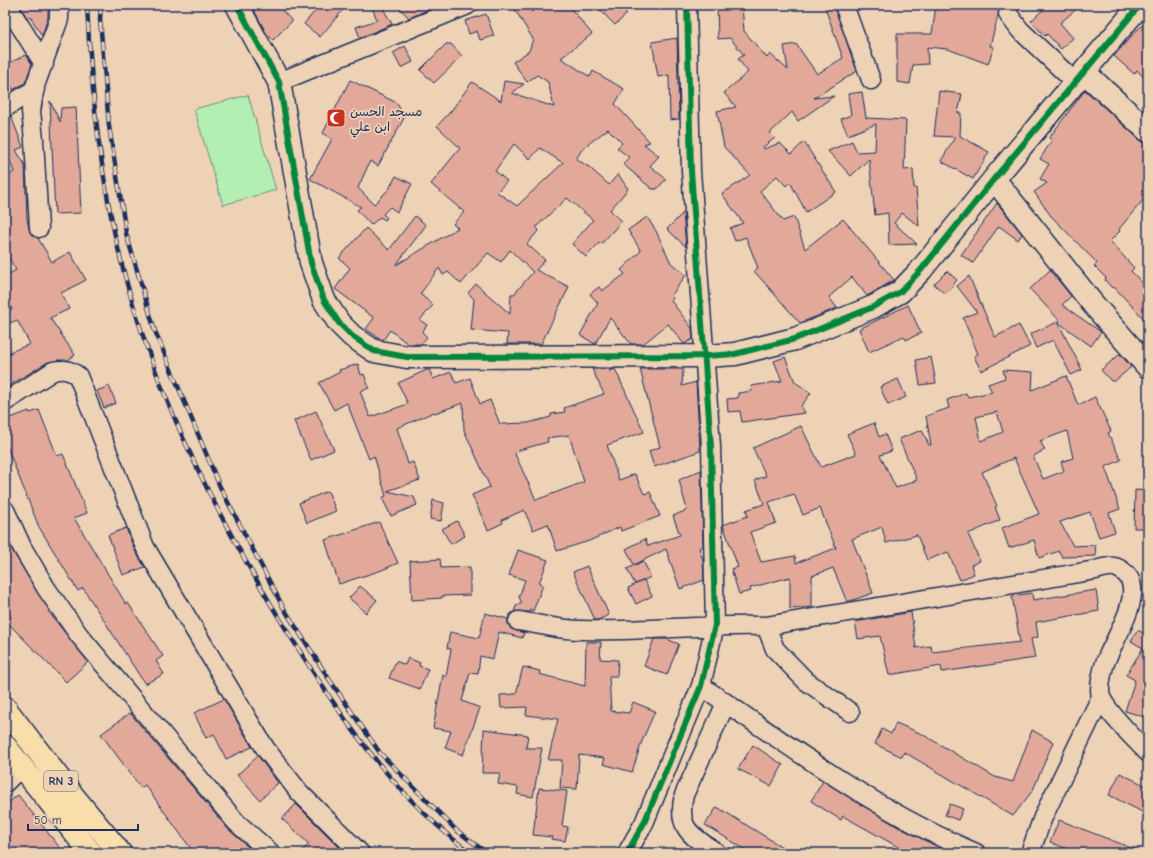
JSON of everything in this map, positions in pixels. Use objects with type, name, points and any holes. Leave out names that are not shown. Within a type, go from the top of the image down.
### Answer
[{"type":"highway","name":"RN 3","points":[[5,708],[64,785],[120,853]]},
{"type":"highway","name":"RN 3","points":[[5,746],[91,853]]},
{"type":"street","points":[[7,5],[44,64]]},
{"type":"street","points":[[39,228],[34,140],[30,111],[35,89],[59,19],[58,5]]},
{"type":"street","points":[[237,5],[279,82],[311,263],[324,300],[339,323],[352,336],[374,352],[407,357],[706,356],[736,354],[795,339],[873,307],[900,292],[921,270],[994,179],[1140,5]]},
{"type":"street","points":[[279,82],[468,5]]},
{"type":"street","points":[[627,853],[644,823],[701,686],[715,625],[711,446],[706,356],[691,171],[687,5]]},
{"type":"street","points":[[844,5],[871,80]]},
{"type":"street","points":[[1008,14],[1020,30],[1148,131]]},
{"type":"street","points":[[5,108],[35,89]]},
{"type":"street","points":[[994,179],[1093,304],[1148,367]]},
{"type":"street","points":[[5,402],[53,371],[62,369],[71,371],[78,376],[145,547],[266,748],[299,792],[360,853]]},
{"type":"street","points":[[5,510],[22,547],[46,588],[79,635],[236,822],[271,853]]},
{"type":"street","points":[[518,621],[580,630],[638,630],[715,625],[766,626],[1110,566],[1120,568],[1129,577],[1132,588],[1128,612],[1102,672],[1101,696],[1043,817],[1030,853]]},
{"type":"street","points":[[766,626],[775,649],[806,681],[850,712]]},
{"type":"street","points":[[701,686],[848,787],[956,845],[976,853]]},
{"type":"street","points":[[1101,696],[1114,715],[1148,753]]},
{"type":"street","points":[[717,853],[690,835],[683,825],[681,805],[684,795],[726,703]]},
{"type":"street","points":[[5,782],[21,767]]},
{"type":"green space","points":[[248,95],[276,190],[223,205],[194,109]]},
{"type":"building","points":[[48,5],[48,17],[42,36],[30,16],[27,18],[20,6]]},
{"type":"building","points":[[259,5],[277,5],[292,21],[273,40],[266,33],[254,10]]},
{"type":"building","points":[[320,5],[347,5],[320,37],[304,24]]},
{"type":"building","points":[[371,5],[381,5],[392,24],[360,38],[356,27],[377,20]]},
{"type":"building","points":[[397,5],[430,5],[425,11],[409,18]]},
{"type":"building","points":[[512,5],[527,5],[532,12],[538,5],[568,5],[592,34],[561,58],[590,77],[593,71],[624,89],[615,104],[650,142],[644,144],[659,156],[650,166],[666,179],[657,189],[652,189],[623,164],[629,157],[617,148],[622,143],[608,129],[583,148],[576,159],[589,167],[609,185],[618,174],[628,189],[610,210],[622,221],[601,244],[599,243],[586,257],[572,244],[593,220],[567,198],[536,227],[539,230],[527,244],[545,260],[536,270],[569,287],[541,344],[507,344],[508,333],[471,330],[474,299],[468,293],[476,284],[510,314],[511,294],[514,294],[533,272],[510,250],[501,262],[488,253],[461,284],[448,272],[443,275],[439,268],[420,294],[433,305],[420,320],[427,325],[422,332],[427,337],[421,344],[408,344],[390,330],[383,340],[381,339],[366,329],[374,318],[335,289],[350,268],[339,258],[366,228],[389,250],[415,216],[426,225],[396,265],[458,228],[453,224],[464,212],[431,184],[460,148],[437,126],[451,111],[472,82],[501,101],[504,81],[524,84],[512,93],[554,107],[548,82],[537,75],[527,82],[513,62],[529,51],[533,39]],"holes":[[[514,144],[530,159],[540,148],[563,163],[517,206],[497,192],[507,181],[495,171]]]},
{"type":"building","points":[[595,5],[618,5],[627,14],[615,25]]},
{"type":"building","points":[[717,5],[742,5],[744,31],[767,58],[770,54],[788,70],[784,46],[796,44],[817,74],[843,58],[824,5],[834,5],[857,71],[814,98],[834,96],[798,121],[792,112],[770,133],[775,138],[763,147],[764,149],[780,143],[791,154],[804,142],[836,192],[806,212],[790,182],[786,186],[777,176],[760,191],[783,221],[794,217],[805,249],[843,219],[894,280],[867,296],[852,277],[829,297],[837,308],[800,323],[754,271],[758,268],[746,237],[735,241],[730,228],[743,223],[722,194],[750,175],[724,147],[717,111],[736,107],[724,93],[748,72],[738,59],[744,55],[730,38],[718,39]]},
{"type":"building","points":[[936,5],[1001,5],[990,46],[994,47],[988,64],[948,49],[927,47],[928,64],[913,65],[910,84],[897,82],[897,34],[932,34]]},
{"type":"building","points":[[1048,5],[1081,5],[1060,23],[1073,38],[1061,49],[1047,34],[1045,36],[1031,21]]},
{"type":"building","points":[[486,14],[494,36],[480,40],[477,31],[469,34],[465,21]]},
{"type":"building","points":[[1148,21],[1148,82],[1137,70],[1134,74],[1114,56],[1136,31]]},
{"type":"building","points":[[677,38],[679,119],[670,120],[669,75],[658,77],[652,42]]},
{"type":"building","points":[[446,44],[451,44],[462,56],[434,83],[420,70]]},
{"type":"building","points":[[405,46],[413,62],[401,68],[393,53]]},
{"type":"building","points":[[26,55],[32,64],[25,83],[13,90],[5,73],[5,65]]},
{"type":"building","points":[[350,80],[397,103],[404,118],[378,166],[370,161],[358,188],[374,204],[389,189],[396,176],[412,184],[397,212],[390,207],[383,214],[387,218],[385,220],[380,217],[371,225],[357,210],[361,207],[310,179],[332,139],[323,133]]},
{"type":"building","points":[[1085,90],[1140,140],[1148,143],[1148,194],[1119,229],[1120,231],[1110,241],[1134,268],[1131,271],[1148,289],[1148,323],[1114,287],[1112,288],[1105,280],[1106,278],[1094,266],[1097,263],[1051,216],[1034,192],[1047,183],[1040,179],[1049,164],[1040,159],[1052,140],[1049,138]]},
{"type":"building","points":[[939,91],[962,94],[958,113],[961,113],[960,136],[989,152],[973,179],[941,161],[955,137],[934,136]]},
{"type":"building","points":[[862,92],[866,118],[906,120],[904,170],[913,169],[919,226],[902,213],[894,223],[917,244],[889,245],[888,213],[875,215],[869,159],[851,176],[828,151],[852,141],[857,152],[875,151],[876,124],[848,135],[841,119],[851,115],[848,94]]},
{"type":"building","points":[[50,101],[60,122],[61,108],[76,107],[81,213],[55,214]]},
{"type":"building","points":[[11,116],[23,147],[16,150],[25,165],[27,219],[30,233],[38,238],[52,262],[70,252],[86,280],[61,293],[69,309],[50,318],[75,355],[68,360],[48,362],[5,388],[5,354],[30,344],[17,320],[5,325],[5,312],[12,309],[5,295],[5,276],[16,270],[5,251],[5,177],[14,172],[5,146],[5,118]]},
{"type":"building","points":[[997,203],[1022,234],[1018,240],[999,226],[973,263],[961,255]]},
{"type":"building","points":[[683,213],[686,247],[667,229]]},
{"type":"building","points":[[647,217],[656,231],[671,263],[686,275],[671,296],[673,298],[671,301],[692,328],[693,339],[684,344],[668,324],[643,344],[631,344],[610,318],[595,344],[580,335],[598,303],[590,294],[599,287],[602,291],[625,274],[621,270],[641,251],[628,230]]},
{"type":"building","points":[[1050,270],[1071,296],[1062,305],[1101,332],[1091,346],[1058,322],[1082,370],[1071,375],[1053,340],[1036,348],[1030,334],[1060,321],[1030,289]]},
{"type":"building","points":[[947,271],[957,280],[945,294],[934,284]]},
{"type":"building","points":[[969,276],[995,337],[1019,325],[1030,346],[981,371],[974,356],[978,354],[963,318],[977,312],[957,286]]},
{"type":"building","points":[[908,305],[921,333],[906,340],[904,336],[869,352],[859,329]]},
{"type":"building","points":[[1120,354],[1131,367],[1115,381],[1111,381],[1101,370]]},
{"type":"building","points":[[785,357],[795,382],[811,393],[801,406],[805,413],[742,422],[740,411],[728,412],[727,399],[738,398],[738,393],[752,391],[751,386],[782,381],[774,361]]},
{"type":"building","points":[[931,357],[936,383],[920,385],[916,360]]},
{"type":"building","points":[[358,364],[361,375],[364,374],[369,388],[360,391],[370,417],[408,404],[398,383],[429,369],[433,379],[451,372],[456,383],[470,378],[480,404],[490,400],[500,424],[528,423],[551,417],[551,414],[565,412],[564,408],[604,394],[592,369],[612,369],[609,371],[615,369],[644,432],[607,445],[619,480],[635,474],[644,494],[650,492],[660,516],[621,531],[620,527],[589,541],[557,551],[548,524],[533,530],[524,510],[502,520],[503,523],[488,530],[472,495],[490,487],[464,430],[463,403],[435,413],[434,412],[397,428],[408,464],[413,462],[420,480],[387,491],[414,497],[417,505],[391,516],[382,498],[386,496],[374,456],[369,459],[347,403],[334,410],[319,383],[340,372],[339,370]],"holes":[[[569,435],[584,482],[536,500],[515,454],[519,450],[548,442],[547,438]]]},
{"type":"building","points":[[640,369],[683,369],[682,386],[696,382],[700,451],[654,467],[649,451],[660,447]]},
{"type":"building","points":[[1003,370],[1033,372],[1032,390],[1066,376],[1078,405],[1095,397],[1111,431],[1108,433],[1121,460],[1105,467],[1120,509],[1109,513],[1115,532],[1099,537],[1090,512],[1060,522],[1073,546],[1095,545],[1096,556],[1062,557],[1059,551],[1039,558],[1034,540],[1009,548],[1002,528],[1039,514],[1014,458],[982,472],[997,506],[995,507],[1000,520],[968,534],[980,561],[971,565],[974,574],[960,580],[948,552],[927,560],[917,535],[886,543],[882,527],[852,539],[873,593],[847,602],[833,568],[812,576],[812,607],[790,609],[790,577],[750,588],[751,591],[739,594],[731,569],[738,567],[723,525],[748,516],[746,510],[764,504],[755,480],[766,476],[753,448],[801,426],[821,467],[856,454],[847,434],[874,423],[879,437],[885,434],[892,451],[880,455],[896,488],[917,480],[899,439],[922,430],[929,445],[931,445],[926,416],[949,408],[947,400],[966,393],[968,397],[992,392],[988,384],[1005,378]],"holes":[[[997,412],[1003,432],[981,441],[976,417]],[[1067,431],[1073,458],[1061,462],[1064,471],[1043,479],[1033,456],[1045,450],[1040,441]],[[794,494],[803,515],[820,508],[836,548],[796,563],[795,556],[761,562],[750,532],[776,523],[769,502]]]},
{"type":"building","points":[[898,379],[906,397],[888,405],[880,387]]},
{"type":"building","points":[[109,386],[116,403],[104,408],[97,391]]},
{"type":"building","points":[[39,410],[57,456],[63,454],[87,513],[74,518],[126,604],[128,603],[163,656],[156,661],[164,674],[145,684],[83,588],[78,591],[39,527],[5,442],[5,420],[29,411],[30,413]]},
{"type":"building","points":[[316,411],[334,450],[311,460],[294,421]]},
{"type":"building","points":[[701,470],[703,546],[699,548],[703,560],[704,580],[680,589],[666,549],[634,565],[626,549],[645,539],[648,546],[680,535],[673,516],[687,510],[679,480]]},
{"type":"building","points":[[1135,490],[1148,491],[1148,528],[1134,528]]},
{"type":"building","points":[[328,491],[336,511],[307,523],[299,503]]},
{"type":"building","points":[[433,500],[444,503],[441,521],[430,519]]},
{"type":"building","points":[[457,521],[465,536],[451,544],[442,529]]},
{"type":"building","points":[[379,522],[398,563],[382,570],[339,584],[325,540]]},
{"type":"building","points":[[126,528],[135,551],[145,567],[123,575],[108,535]]},
{"type":"building","points":[[5,535],[13,552],[49,610],[48,611],[88,662],[66,682],[6,621],[11,617],[5,609]]},
{"type":"building","points":[[518,550],[548,560],[539,583],[543,585],[533,611],[530,609],[529,612],[514,612],[516,606],[522,603],[519,597],[525,580],[509,575]]},
{"type":"building","points":[[440,559],[441,568],[470,567],[470,595],[442,596],[442,598],[412,600],[410,561]]},
{"type":"building","points":[[643,561],[651,577],[635,584],[627,569]]},
{"type":"building","points":[[587,566],[609,615],[598,620],[595,620],[573,572]]},
{"type":"building","points":[[644,580],[652,596],[636,604],[628,588]]},
{"type":"building","points":[[360,586],[377,600],[366,613],[349,598]]},
{"type":"building","points":[[1096,590],[1099,611],[1036,622],[1038,637],[1031,639],[1035,658],[942,672],[941,666],[889,675],[880,636],[858,639],[855,622],[911,612],[916,648],[931,646],[932,652],[1020,642],[1012,596],[1032,593],[1033,600]]},
{"type":"building","points":[[485,613],[508,619],[508,624],[511,629],[524,633],[522,638],[499,632],[493,659],[480,656],[478,674],[470,673],[462,701],[480,708],[463,755],[445,748],[451,731],[433,728],[443,675],[446,677],[451,649],[447,648],[450,632],[479,638]]},
{"type":"building","points":[[1138,630],[1148,636],[1148,718],[1125,711],[1135,680],[1126,675],[1143,648],[1131,641]]},
{"type":"building","points":[[654,639],[666,639],[679,644],[667,675],[644,666]]},
{"type":"building","points":[[586,642],[601,642],[600,659],[618,660],[617,676],[609,676],[611,711],[629,713],[633,702],[655,711],[642,741],[632,772],[603,764],[605,758],[579,755],[577,789],[560,788],[562,760],[548,760],[558,719],[526,715],[527,707],[501,708],[500,695],[516,694],[523,667],[540,671],[539,674],[585,686]]},
{"type":"building","points":[[408,658],[420,663],[419,666],[428,669],[420,689],[389,678],[396,661],[405,665]]},
{"type":"building","points":[[224,699],[252,747],[226,759],[214,734],[206,738],[194,713]]},
{"type":"building","points":[[130,713],[228,829],[255,853],[194,853],[145,785],[141,788],[101,734]]},
{"type":"building","points":[[896,723],[922,734],[995,777],[1013,782],[1032,730],[1053,742],[1033,790],[1013,816],[904,752],[902,757],[875,744],[882,729],[891,734]]},
{"type":"building","points":[[484,729],[528,735],[526,748],[542,748],[533,797],[517,794],[518,787],[498,784],[500,773],[482,773]]},
{"type":"building","points":[[753,745],[783,765],[771,786],[738,769]]},
{"type":"building","points":[[258,756],[278,783],[260,800],[237,775]]},
{"type":"building","points":[[1120,773],[1148,787],[1148,815],[1109,795]]},
{"type":"building","points":[[823,781],[898,827],[951,853],[909,853],[843,816],[841,820],[811,801]]},
{"type":"building","points":[[539,788],[567,791],[562,826],[568,827],[565,841],[551,839],[552,837],[533,835]]},
{"type":"building","points":[[18,795],[64,853],[5,853],[5,805]]},
{"type":"building","points":[[296,804],[345,853],[300,853],[309,844],[282,819]]},
{"type":"building","points":[[950,804],[963,809],[958,820],[945,815]]},
{"type":"building","points":[[717,807],[792,853],[751,853],[705,825]]},
{"type":"building","points":[[1059,820],[1142,853],[1077,853],[1050,842]]},
{"type":"railway","points":[[87,5],[91,70],[102,166],[107,198],[121,261],[153,364],[173,415],[195,464],[219,513],[245,560],[301,653],[356,735],[398,786],[421,810],[471,853]]},
{"type":"railway","points":[[101,5],[100,19],[109,126],[126,233],[155,331],[220,487],[283,607],[329,679],[380,753],[456,830],[487,853]]},
{"type":"cycle path","points":[[237,5],[279,82],[311,263],[324,300],[339,323],[352,336],[374,351],[407,357],[706,356],[735,354],[795,339],[873,307],[900,292],[921,270],[994,179],[1140,5]]},
{"type":"cycle path","points":[[627,853],[644,823],[701,686],[715,625],[711,446],[691,171],[687,5]]},
{"type":"place","name":"مسجد الحسن ابن علي","points":[[336,118]]}]
